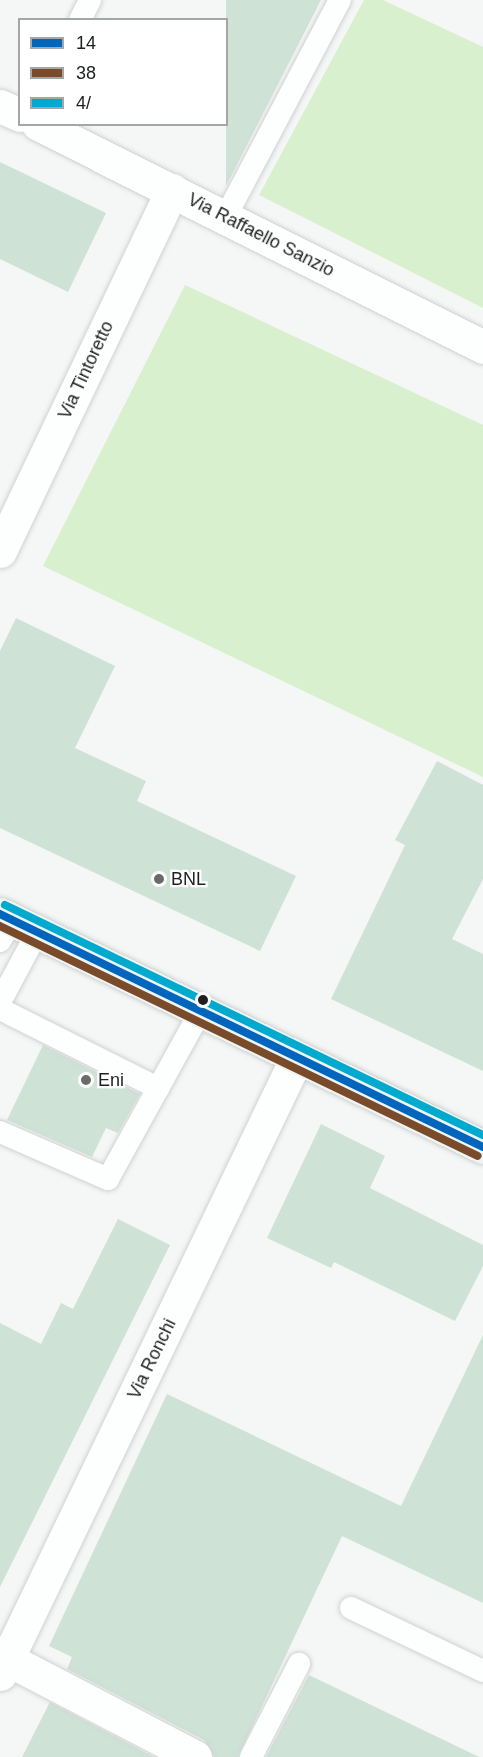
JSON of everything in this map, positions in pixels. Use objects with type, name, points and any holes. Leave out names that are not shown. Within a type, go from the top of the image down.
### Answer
[{"type":"main road","points":[[13,926],[482,1145]]},
{"type":"street","points":[[0,106],[18,114]]},
{"type":"street","name":"Via Raffaello Sanzio","points":[[42,126],[483,347]]},
{"type":"street","name":"Via Tintoretto","points":[[0,551],[172,190]]},
{"type":"street","name":"Via Ronchi","points":[[195,1757],[5,1655],[296,1059]]},
{"type":"lane","points":[[81,18],[90,0]]},
{"type":"lane","points":[[225,218],[340,0]]},
{"type":"lane","points":[[0,1002],[13,926]]},
{"type":"lane","points":[[0,1009],[158,1088]]},
{"type":"lane","points":[[0,1132],[108,1179],[200,1012]]},
{"type":"lane","points":[[351,1608],[483,1671]]},
{"type":"lane","points":[[251,1757],[299,1664]]},
{"type":"green space","points":[[364,0],[383,0],[483,47],[483,308],[259,195]]},
{"type":"green space","points":[[185,285],[483,425],[483,777],[43,566]]},
{"type":"building","points":[[226,0],[321,0],[226,186],[228,18],[226,18]]},
{"type":"building","points":[[0,162],[106,213],[68,292],[0,259]]},
{"type":"building","points":[[16,618],[115,666],[75,748],[146,781],[137,801],[296,876],[260,951],[0,828],[0,651]]},
{"type":"building","points":[[437,761],[483,785],[483,879],[452,939],[483,954],[483,1071],[331,999],[405,845],[395,840]]},
{"type":"building","points":[[43,1045],[140,1094],[118,1133],[106,1128],[92,1157],[7,1120]]},
{"type":"building","points":[[321,1124],[385,1156],[370,1188],[483,1245],[483,1266],[455,1321],[334,1262],[331,1268],[267,1238]]},
{"type":"building","points":[[118,1219],[170,1245],[0,1587],[0,1323],[41,1344],[61,1303],[73,1309]]},
{"type":"building","points":[[483,1335],[483,1603],[342,1536],[238,1757],[214,1757],[204,1740],[67,1669],[72,1657],[49,1646],[167,1394],[401,1506]]},
{"type":"building","points":[[309,1675],[479,1757],[266,1757]]},
{"type":"building","points":[[50,1702],[154,1757],[22,1757]]},
{"type":"transit line","name":"4/","points":[[5,905],[483,1135]]},
{"type":"transit line","name":"14","points":[[0,914],[483,1147]]},
{"type":"transit line","name":"38","points":[[0,926],[478,1156]]},
{"type":"place","name":"BNL","points":[[159,879]]},
{"type":"place","name":"Eni","points":[[86,1080]]}]
